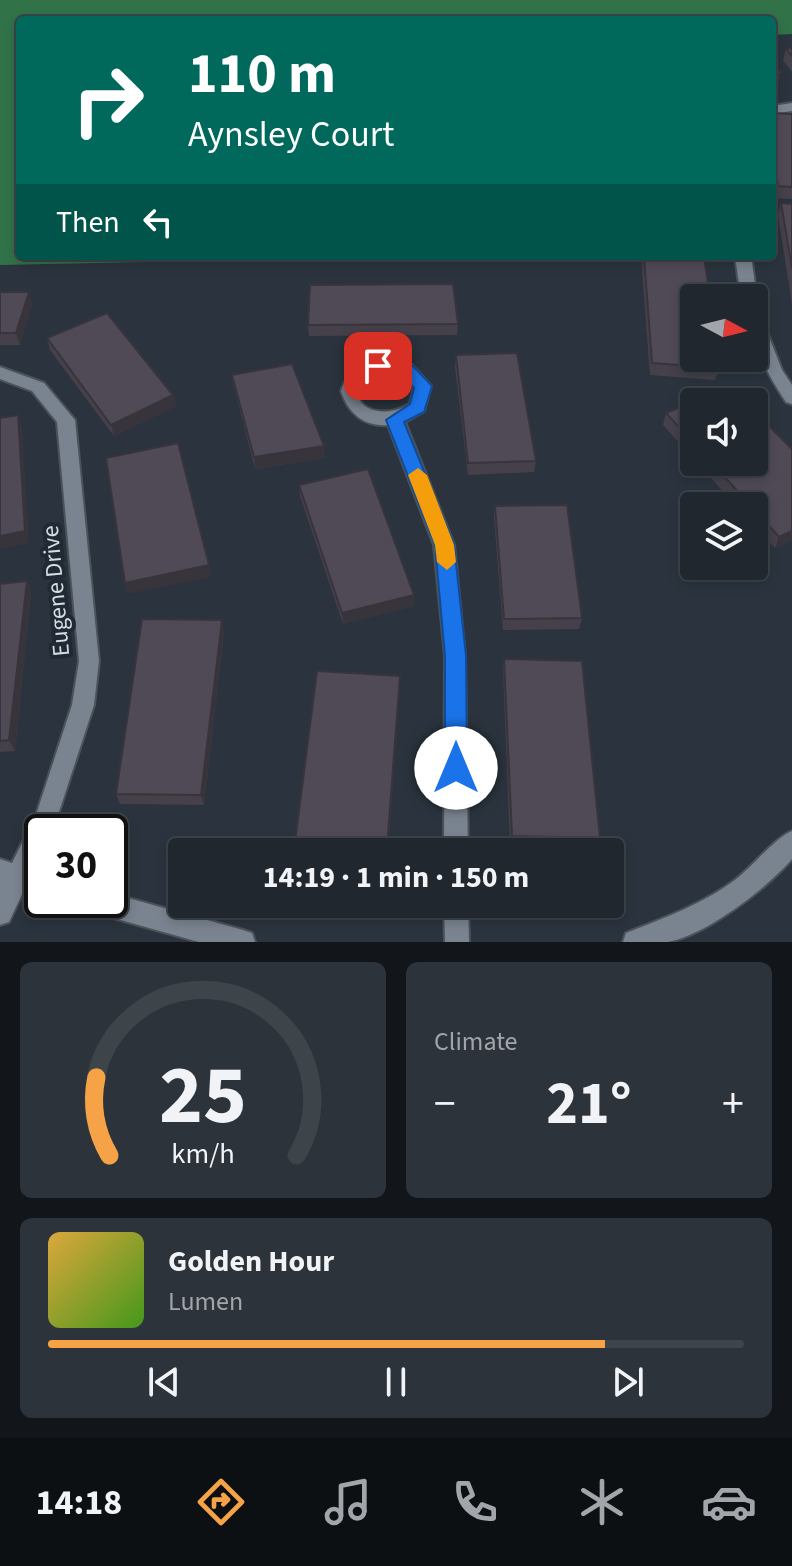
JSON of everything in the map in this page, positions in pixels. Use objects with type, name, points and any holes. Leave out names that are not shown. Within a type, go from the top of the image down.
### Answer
[{"type":"street","points":[[744,260],[747,284]]},
{"type":"street","points":[[768,355],[774,371],[792,398]]},
{"type":"street","name":"Eugene Drive","points":[[0,373],[38,387],[66,420],[89,661],[83,705],[46,818],[9,874],[0,913]]},
{"type":"street","points":[[395,420],[444,545],[455,656],[456,838]]},
{"type":"street","points":[[638,942],[693,920],[745,889],[774,864],[792,842]]},
{"type":"street","points":[[128,910],[243,942]]},
{"type":"street","points":[[456,918],[457,942]]},
{"type":"green space","points":[[0,0],[792,0],[792,34],[776,35],[776,16],[16,16],[16,260],[242,260],[0,265]]},
{"type":"building","points":[[776,113],[792,114],[792,187],[778,186]]},
{"type":"building","points":[[781,203],[792,204],[792,268]]},
{"type":"building","points":[[644,260],[705,260],[708,284],[680,284],[680,365],[652,363]]},
{"type":"building","points":[[453,284],[458,324],[308,325],[310,285]]},
{"type":"building","points":[[0,292],[29,292],[16,333],[0,333]]},
{"type":"building","points":[[107,313],[173,395],[111,425],[47,338]]},
{"type":"building","points":[[517,353],[536,461],[468,463],[456,355]]},
{"type":"building","points":[[292,364],[324,446],[254,457],[232,375]]},
{"type":"building","points":[[680,407],[680,428],[666,413]]},
{"type":"building","points":[[18,415],[25,531],[0,536],[0,418]]},
{"type":"building","points":[[768,425],[792,449],[792,531],[779,537],[768,525],[768,492],[738,492],[724,476],[768,476]]},
{"type":"building","points":[[178,443],[209,565],[125,583],[106,458]]},
{"type":"building","points":[[368,469],[414,595],[342,613],[299,485]]},
{"type":"building","points":[[567,505],[582,618],[504,619],[495,506]]},
{"type":"building","points":[[27,581],[9,740],[0,741],[0,584]]},
{"type":"building","points":[[142,619],[222,620],[201,795],[116,794]]},
{"type":"building","points":[[504,659],[582,661],[600,838],[512,836]]},
{"type":"building","points":[[317,671],[400,676],[388,838],[296,838]]},
{"type":"slow traffic","points":[[418,475],[444,545],[447,562]]},
{"type":"route","points":[[378,366],[393,365],[406,369],[423,386],[423,397],[418,407],[409,415],[395,420],[444,545],[455,656],[456,768]]}]
